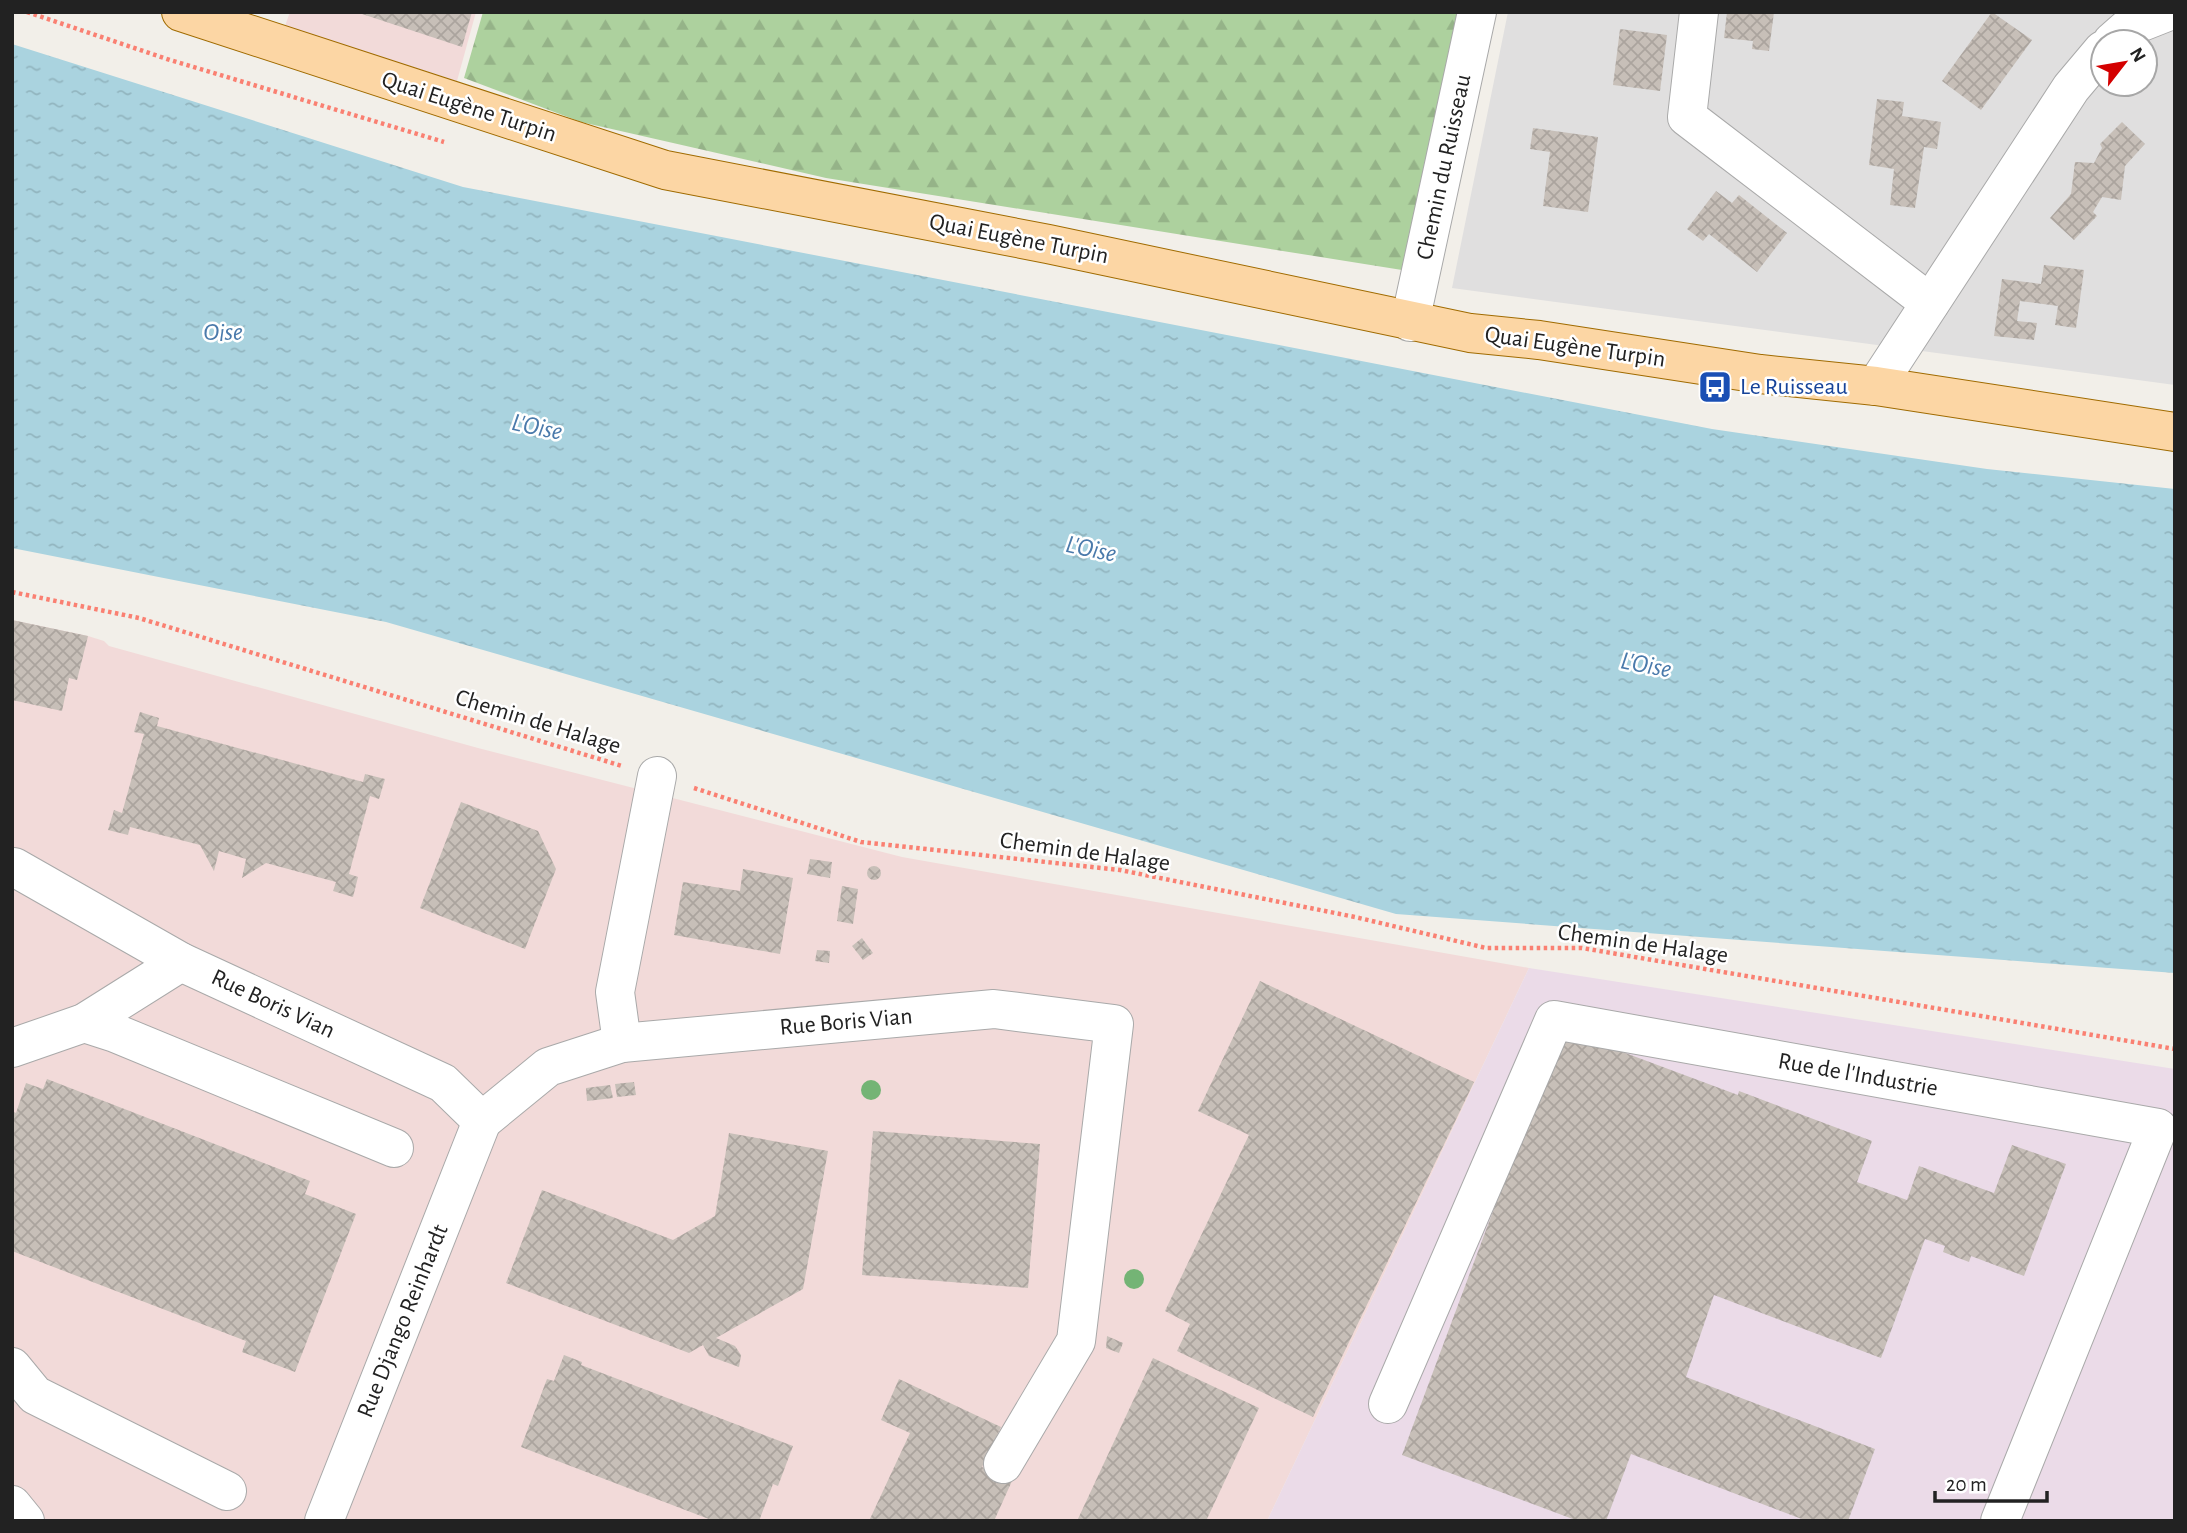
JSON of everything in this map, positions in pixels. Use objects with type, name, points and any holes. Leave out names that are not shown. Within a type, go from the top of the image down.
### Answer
[{"type":"main road","name":"Quai Eugène Turpin","points":[[181,12],[665,170],[1048,244],[1470,333],[1539,340],[1760,374],[1876,386],[2175,432]]},
{"type":"street","name":"Chemin du Ruisseau","points":[[1410,322],[1477,12]]},
{"type":"street","points":[[1699,12],[1687,117],[1930,303]]},
{"type":"street","points":[[2128,28],[2167,12]]},
{"type":"street","points":[[1876,386],[2071,88],[2089,67]]},
{"type":"street","points":[[622,1043],[615,992],[657,776]]},
{"type":"street","name":"Rue Boris Vian","points":[[14,867],[181,962],[443,1083],[482,1121],[548,1067],[622,1043],[994,1009],[1114,1024],[1076,1340],[1003,1464]]},
{"type":"street","points":[[12,1048],[84,1023],[181,962]]},
{"type":"street","name":"Rue de l'Industrie","points":[[1388,1404],[1554,1020],[2158,1128],[2000,1521]]},
{"type":"street","points":[[84,1023],[115,1033],[394,1148]]},
{"type":"street","name":"Rue Django Reinhardt","points":[[324,1521],[482,1121]]},
{"type":"street","points":[[12,1367],[35,1395],[226,1491]]},
{"type":"street","points":[[12,1505],[25,1521]]},
{"type":"path","points":[[27,12],[170,60],[450,143]]},
{"type":"path","name":"Chemin de Halage","points":[[12,592],[139,618],[657,776],[861,842],[1120,870],[1355,917],[1486,948],[1582,948],[2175,1049]]},
{"type":"shaded area","points":[[290,12],[476,12],[457,81],[285,26]]},
{"type":"shaded area","points":[[1508,12],[2175,12],[2175,385],[1452,288]]},
{"type":"shaded area","points":[[12,620],[88,636],[104,641],[109,646],[478,748],[902,857],[1529,968],[1267,1521],[12,1521]]},
{"type":"shaded area","points":[[1529,968],[2175,1069],[2175,1521],[1267,1521]]},
{"type":"green space","points":[[483,12],[1459,12],[1402,270],[826,178],[581,122],[464,78]]},
{"type":"water","points":[[12,44],[463,187],[1712,429],[1987,469],[2175,489],[2175,973],[1396,914],[386,622],[12,548]]},
{"type":"building","points":[[356,12],[472,12],[462,47]]},
{"type":"building","points":[[1727,12],[1774,12],[1769,51],[1752,49],[1753,41],[1724,38]]},
{"type":"building","points":[[1992,12],[2032,40],[1981,110],[1942,81]]},
{"type":"building","points":[[1620,29],[1667,35],[1660,91],[1613,85]]},
{"type":"building","points":[[1877,99],[1904,102],[1902,116],[1941,122],[1937,149],[1924,147],[1915,208],[1890,205],[1894,169],[1869,165]]},
{"type":"building","points":[[2122,122],[2145,144],[2125,166],[2121,200],[2102,197],[2093,212],[2097,216],[2074,240],[2050,218],[2071,194],[2075,162],[2094,163],[2102,148],[2100,144]]},
{"type":"building","points":[[1533,128],[1598,137],[1588,212],[1543,206],[1550,152],[1530,149]]},
{"type":"building","points":[[1716,191],[1732,203],[1739,195],[1787,233],[1757,272],[1709,234],[1703,241],[1687,229]]},
{"type":"building","points":[[2044,265],[2084,270],[2076,328],[2055,325],[2058,306],[2020,301],[2017,321],[2037,323],[2034,340],[1994,336],[2002,279],[2041,284]]},
{"type":"building","points":[[12,620],[88,636],[77,680],[69,678],[62,711],[12,700]]},
{"type":"building","points":[[140,712],[159,718],[157,726],[363,782],[365,774],[385,779],[379,799],[370,796],[349,874],[358,877],[353,897],[333,891],[336,882],[266,863],[242,878],[246,859],[219,851],[214,871],[200,845],[130,827],[128,835],[108,830],[114,810],[122,813],[144,734],[134,732]]},
{"type":"building","points":[[461,802],[538,831],[556,869],[525,949],[420,908]]},
{"type":"building","points":[[810,859],[832,862],[830,878],[807,874]]},
{"type":"building","points":[[874,866],[879,868],[879,878],[874,880],[869,878],[867,873],[869,868]]},
{"type":"building","points":[[743,869],[793,878],[780,954],[674,935],[683,882],[740,891]]},
{"type":"building","points":[[842,886],[858,889],[853,924],[837,921]]},
{"type":"building","points":[[862,938],[873,953],[863,960],[852,946]]},
{"type":"building","points":[[817,950],[830,951],[829,963],[815,961]]},
{"type":"building","points":[[1260,981],[1474,1082],[1313,1417],[1177,1351],[1190,1324],[1165,1311],[1249,1135],[1198,1111]]},
{"type":"building","points":[[1561,1029],[1738,1095],[1739,1091],[1872,1141],[1857,1182],[1907,1200],[1919,1166],[1994,1193],[2012,1145],[2066,1164],[2024,1276],[1971,1256],[1969,1262],[1943,1252],[1945,1246],[1925,1239],[1881,1358],[1714,1295],[1686,1377],[1875,1449],[1848,1521],[1807,1521],[1631,1454],[1606,1521],[1578,1521],[1402,1455]]},
{"type":"building","points":[[47,1079],[310,1181],[305,1194],[356,1214],[295,1372],[242,1352],[246,1341],[12,1251],[12,1111],[16,1113],[26,1083],[43,1089]]},
{"type":"building","points":[[634,1082],[636,1095],[617,1097],[615,1084]]},
{"type":"building","points":[[610,1085],[613,1098],[587,1101],[586,1088]]},
{"type":"building","points":[[873,1131],[1040,1144],[1028,1288],[862,1275]]},
{"type":"building","points":[[729,1133],[828,1151],[803,1289],[716,1338],[735,1346],[741,1355],[739,1367],[709,1356],[703,1345],[689,1353],[506,1283],[542,1190],[673,1240],[715,1216]]},
{"type":"building","points":[[1107,1336],[1123,1343],[1119,1353],[1106,1348]]},
{"type":"building","points":[[564,1355],[582,1362],[581,1365],[793,1446],[778,1486],[773,1484],[759,1521],[714,1521],[521,1447],[547,1379],[554,1381]]},
{"type":"building","points":[[1153,1358],[1259,1408],[1206,1521],[1077,1521]]},
{"type":"building","points":[[899,1379],[1001,1427],[982,1467],[1012,1481],[994,1521],[869,1521],[910,1433],[881,1420]]},
{"type":"place","name":"Le Ruisseau","points":[[1715,387]]},
{"type":"water label","name":"Oise","points":[[223,332]]},
{"type":"water label","name":"L'Oise","points":[[537,427]]},
{"type":"water label","name":"L'Oise","points":[[1091,549]]},
{"type":"water label","name":"L'Oise","points":[[1646,665]]}]
